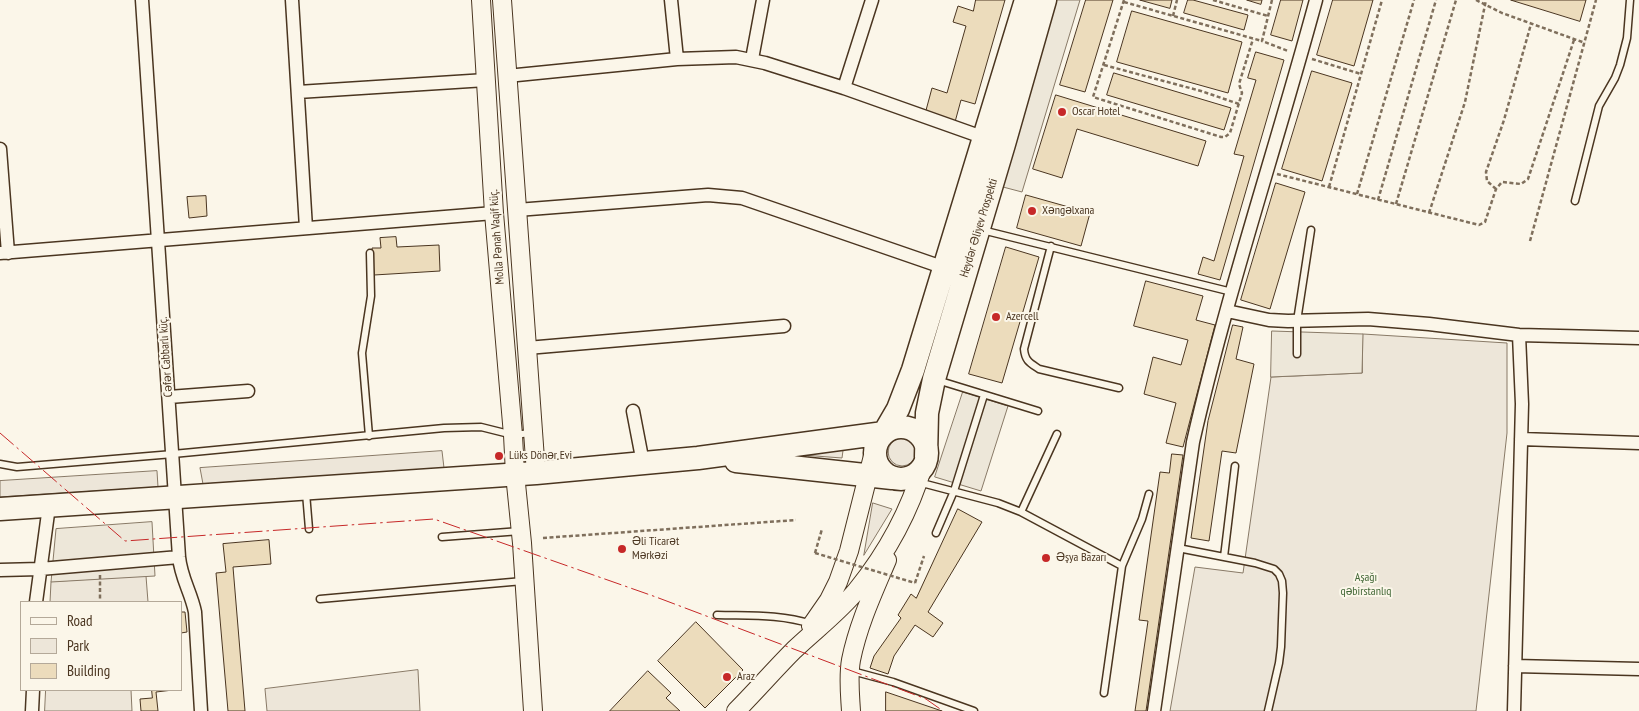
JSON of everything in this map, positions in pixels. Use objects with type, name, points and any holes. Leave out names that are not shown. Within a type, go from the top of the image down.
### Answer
[{"type":"highway","name":"Heydər Əliyev Prospekti","points":[[879,441],[898,409],[914,370],[1026,0]]},
{"type":"highway","name":"Heydər Əliyev Prospekti","points":[[912,472],[934,379],[1044,0]]},
{"type":"highway","points":[[892,428],[910,428],[923,440],[926,448],[912,472],[884,473],[878,466],[875,458],[879,441],[892,428]]},
{"type":"highway","points":[[0,509],[526,473],[879,441]]},
{"type":"highway","points":[[698,458],[868,475],[912,472]]},
{"type":"street","name":"Cəfər Cabbarlı küç.","points":[[142,0],[179,557],[181,571],[193,602],[196,619],[201,711]]},
{"type":"street","points":[[292,0],[306,228]]},
{"type":"street","name":"Molla Pənah Vaqif küç.","points":[[481,0],[494,213],[513,434],[526,473]]},
{"type":"street","name":"Molla Pənah Vaqif küç.","points":[[502,0],[534,433],[526,473]]},
{"type":"street","points":[[671,0],[677,59]]},
{"type":"street","points":[[752,60],[763,0]]},
{"type":"street","points":[[844,88],[872,0]]},
{"type":"street","points":[[1154,711],[1193,442],[1247,235],[1316,0]]},
{"type":"street","points":[[507,76],[677,59],[736,57],[752,60],[844,88],[985,138]]},
{"type":"street","points":[[298,92],[486,80]]},
{"type":"street","points":[[0,149],[4,253],[494,213]]},
{"type":"street","points":[[517,210],[708,194],[722,195],[742,198],[945,268]]},
{"type":"street","points":[[1227,310],[1269,320],[1368,319],[1519,334],[1639,338]]},
{"type":"street","points":[[527,348],[784,326]]},
{"type":"street","points":[[1514,711],[1522,404],[1519,334]]},
{"type":"street","points":[[169,397],[248,391]]},
{"type":"street","points":[[633,412],[643,462]]},
{"type":"street","points":[[1521,439],[1639,443]]},
{"type":"street","name":"Heydər Əliyev Prospekti","points":[[794,651],[829,600],[838,582],[849,551],[868,475],[879,441]]},
{"type":"street","name":"Heydər Əliyev Prospekti","points":[[736,711],[857,590],[908,510],[912,472]]},
{"type":"street","points":[[526,473],[521,530],[533,711]]},
{"type":"street","points":[[36,601],[49,506]]},
{"type":"street","points":[[851,711],[850,670],[857,635],[908,510]]},
{"type":"street","points":[[0,570],[40,569],[179,557]]},
{"type":"street","points":[[1515,666],[1639,669]]},
{"type":"street","points":[[32,711],[33,691]]},
{"type":"lane","points":[[1575,201],[1599,106],[1620,65],[1627,38],[1630,0]]},
{"type":"lane","points":[[978,229],[1232,292]]},
{"type":"lane","points":[[1296,354],[1296,321],[1312,230]]},
{"type":"lane","points":[[1051,246],[1024,349],[1024,357],[1039,369],[1119,388]]},
{"type":"lane","points":[[369,436],[362,353],[371,296],[370,253]]},
{"type":"lane","points":[[934,379],[1038,411]]},
{"type":"lane","points":[[936,533],[954,491],[984,395]]},
{"type":"lane","points":[[0,464],[17,467],[444,428],[481,427],[513,434],[534,433]]},
{"type":"lane","points":[[1022,512],[1057,434]]},
{"type":"lane","points":[[1224,557],[1235,466]]},
{"type":"lane","points":[[912,472],[954,491],[998,503],[1022,512],[1122,566]]},
{"type":"lane","points":[[305,489],[309,529]]},
{"type":"lane","points":[[1104,693],[1122,566],[1142,519],[1149,494]]},
{"type":"lane","points":[[442,537],[521,530]]},
{"type":"lane","points":[[1178,548],[1255,563],[1274,569],[1279,574],[1282,581],[1281,647],[1268,711]]},
{"type":"lane","points":[[320,600],[524,581]]},
{"type":"lane","points":[[718,615],[782,617],[812,624]]},
{"type":"lane","points":[[850,670],[893,682],[974,711]]},
{"type":"path","points":[[1173,16],[1177,0]]},
{"type":"path","points":[[1213,0],[1268,16]]},
{"type":"path","points":[[1329,187],[1382,0]]},
{"type":"path","points":[[1357,194],[1414,0]]},
{"type":"path","points":[[1378,200],[1436,0]]},
{"type":"path","points":[[1396,204],[1456,0]]},
{"type":"path","points":[[1476,0],[1485,2],[1502,13],[1584,43]]},
{"type":"path","points":[[1530,241],[1596,0]]},
{"type":"path","points":[[1253,39],[1239,84],[1242,93],[1239,104],[1230,133],[1225,137],[1093,97],[1124,1],[1262,41]]},
{"type":"path","points":[[1429,213],[1465,102],[1485,2]]},
{"type":"path","points":[[1496,189],[1487,181],[1486,172],[1504,120],[1530,24]]},
{"type":"path","points":[[1266,171],[1479,226],[1485,222],[1496,189],[1502,182],[1521,184],[1528,179],[1574,40]]},
{"type":"path","points":[[1104,65],[1201,91],[1239,104]]},
{"type":"path","points":[[543,538],[796,520]]},
{"type":"path","points":[[822,529],[815,553],[915,582],[924,556]]},
{"type":"path","points":[[100,564],[100,601]]},
{"type":"green space","name":"Aşağı qəbirstanlıq","points":[[1363,334],[1507,343],[1507,433],[1476,711],[1170,711],[1195,567],[1243,573],[1271,377],[1362,373]]},
{"type":"green space","points":[[902,438],[912,442],[916,452],[912,462],[902,466],[892,462],[888,452],[892,442]]},
{"type":"green space","points":[[844,443],[842,458],[776,453]]},
{"type":"green space","points":[[442,451],[444,468],[203,484],[200,468]]},
{"type":"green space","points":[[157,471],[158,487],[0,497],[0,481]]},
{"type":"green space","points":[[873,503],[892,509],[864,555]]},
{"type":"green space","points":[[146,576],[148,601],[50,601],[51,582]]},
{"type":"green space","points":[[418,670],[420,711],[267,711],[265,689]]},
{"type":"green space","points":[[46,691],[131,691],[132,711],[45,711]]},
{"type":"shaded area","points":[[1053,0],[1080,0],[1022,192],[1003,187]]},
{"type":"shaded area","points":[[1272,331],[1363,334],[1362,373],[1271,377]]},
{"type":"shaded area","points":[[963,392],[1008,406],[981,491],[935,477]]},
{"type":"shaded area","points":[[152,522],[155,576],[51,582],[56,529]]},
{"type":"building","points":[[976,0],[1005,0],[975,104],[961,100],[955,122],[925,114],[932,88],[947,93],[966,26],[953,22],[958,6],[973,11]]},
{"type":"building","points":[[1086,0],[1113,0],[1085,92],[1060,85]]},
{"type":"building","points":[[1140,0],[1172,0],[1170,8]]},
{"type":"building","points":[[1188,0],[1248,15],[1244,30],[1184,13]]},
{"type":"building","points":[[1247,0],[1262,0],[1261,4]]},
{"type":"building","points":[[1281,0],[1303,0],[1292,41],[1271,35]]},
{"type":"building","points":[[1333,0],[1373,0],[1354,66],[1317,55]]},
{"type":"building","points":[[1511,0],[1586,0],[1580,21]]},
{"type":"building","points":[[1132,11],[1242,42],[1228,93],[1117,62]]},
{"type":"building","points":[[1256,52],[1284,60],[1220,280],[1198,274],[1203,257],[1214,261],[1244,156],[1234,154],[1256,80],[1248,78]]},
{"type":"building","points":[[1312,71],[1352,83],[1322,181],[1282,169]]},
{"type":"building","points":[[1114,73],[1231,108],[1224,130],[1107,95]]},
{"type":"building","points":[[1056,95],[1206,141],[1198,166],[1077,129],[1062,178],[1033,169]]},
{"type":"building","points":[[1276,183],[1305,192],[1270,309],[1241,300]]},
{"type":"building","points":[[1026,195],[1090,213],[1081,246],[1017,228]]},
{"type":"building","points":[[206,196],[207,216],[189,218],[187,197]]},
{"type":"building","points":[[396,237],[397,247],[439,245],[440,271],[374,275],[372,248],[381,248],[380,238]]},
{"type":"building","points":[[1006,247],[1039,257],[1002,383],[969,374]]},
{"type":"building","points":[[1146,281],[1203,296],[1196,320],[1215,325],[1183,447],[1166,443],[1176,403],[1144,394],[1153,357],[1181,365],[1188,340],[1134,326]]},
{"type":"building","points":[[1233,325],[1243,327],[1236,359],[1254,364],[1236,453],[1222,451],[1209,541],[1191,538],[1208,421]]},
{"type":"building","points":[[1172,454],[1183,455],[1146,711],[1135,711],[1148,621],[1139,620],[1160,472],[1169,473]]},
{"type":"building","points":[[958,509],[982,522],[928,612],[943,623],[933,637],[915,625],[894,656],[888,674],[870,668],[874,656],[901,618],[898,615],[911,594],[916,598]]},
{"type":"building","points":[[269,540],[271,564],[233,567],[245,711],[228,711],[216,573],[226,572],[223,544]]},
{"type":"building","points":[[182,612],[185,612],[187,632],[182,633]]},
{"type":"building","points":[[696,622],[743,670],[705,708],[658,661]]},
{"type":"building","points":[[648,671],[671,693],[666,698],[680,711],[610,711]]},
{"type":"building","points":[[152,691],[164,691],[156,692],[158,711],[141,711],[140,699],[152,698]]},
{"type":"building","points":[[886,692],[942,711],[886,711]]},
{"type":"power","points":[[0,433],[125,541],[434,519],[656,597],[926,699],[943,711]]},
{"type":"place","name":"Oscar Hotel","points":[[1062,112]]},
{"type":"place","name":"Xəngəlxana","points":[[1032,211]]},
{"type":"place","name":"Azercell","points":[[996,317]]},
{"type":"place","name":"Lüks Dönər Evi","points":[[499,456]]},
{"type":"place","name":"Əli Ticarət Mərkəzi","points":[[622,549]]},
{"type":"place","name":"Əşya Bazarı","points":[[1046,558]]},
{"type":"place","name":"Araz","points":[[727,677]]}]
